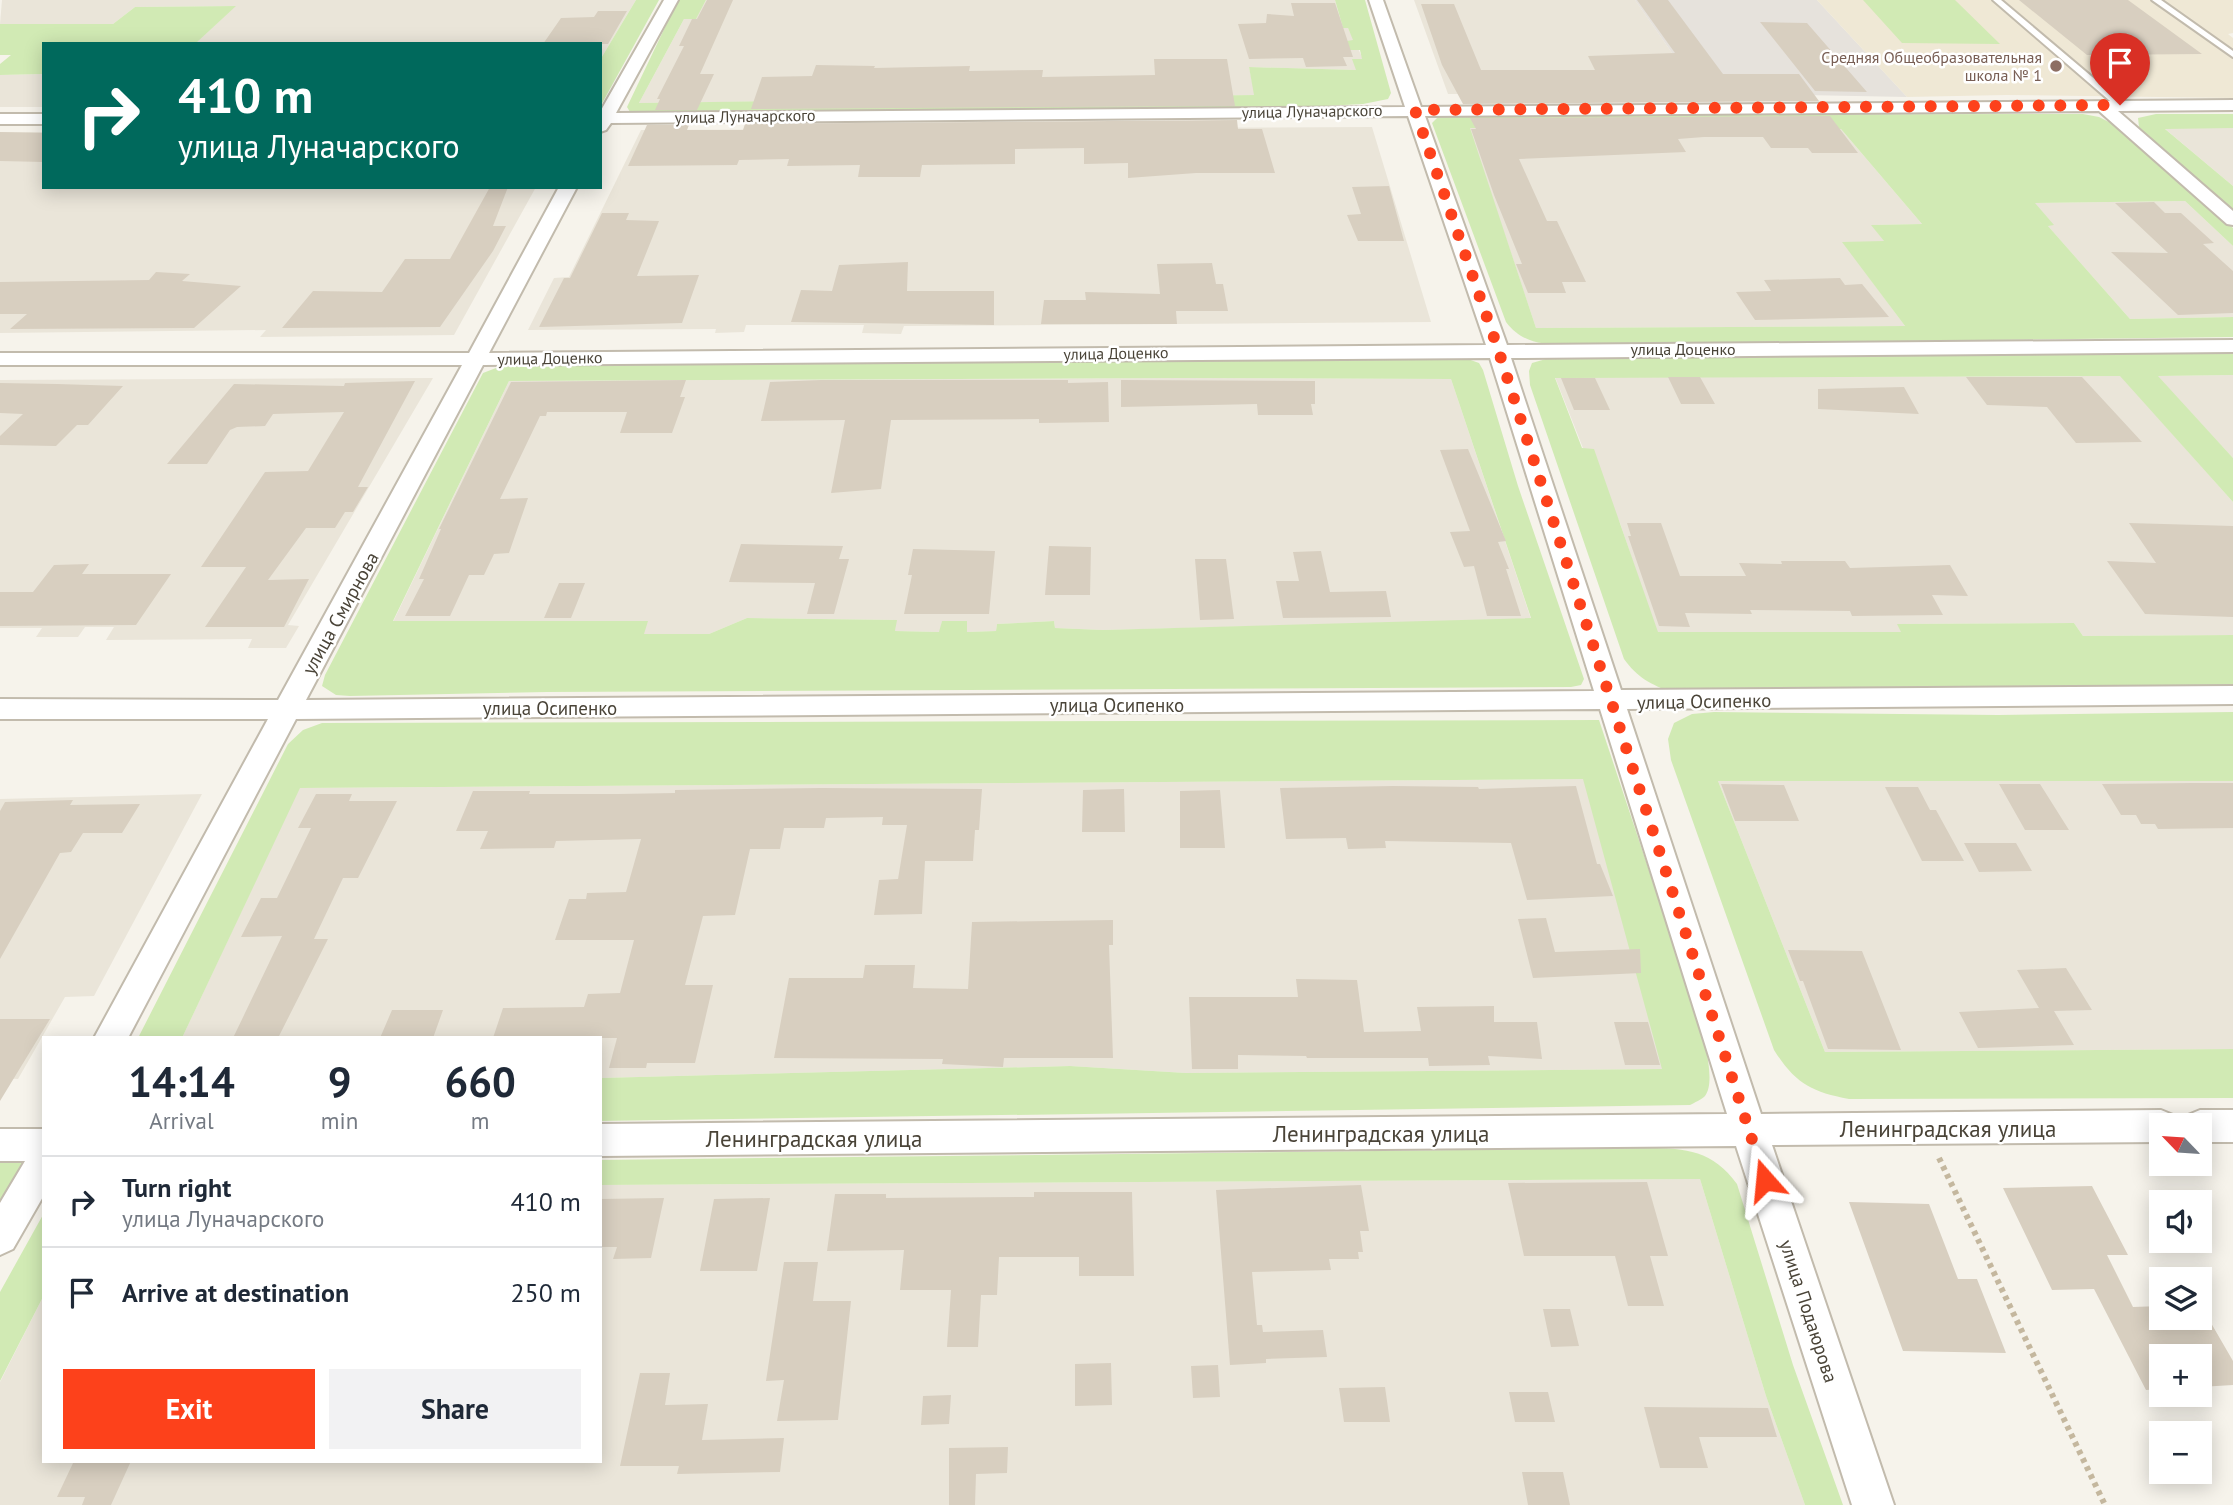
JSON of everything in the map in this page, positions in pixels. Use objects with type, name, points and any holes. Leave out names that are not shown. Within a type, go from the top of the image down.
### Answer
[{"type":"street","points":[[602,121],[671,0]]},
{"type":"street","name":"улица Подаюрова","points":[[1376,0],[1498,349],[1749,1130],[1873,1505]]},
{"type":"street","name":"улица Луначарского","points":[[602,121],[1415,110],[2233,104]]},
{"type":"street","points":[[2111,105],[2233,220]]},
{"type":"street","points":[[0,119],[42,119]]},
{"type":"street","name":"улица Смирнова","points":[[112,1036],[567,189]]},
{"type":"street","name":"улица Доценко","points":[[0,359],[478,359],[1498,349],[2233,346]]},
{"type":"street","name":"улица Осипенко","points":[[0,709],[287,710],[1612,702],[2233,695]]},
{"type":"street","name":"Ленинградская улица","points":[[602,1140],[2149,1126]]},
{"type":"street","points":[[2212,1126],[2233,1126]]},
{"type":"street","points":[[0,1145],[42,1145]]},
{"type":"street","points":[[0,1237],[42,1164]]},
{"type":"lane","points":[[1997,0],[2111,105]]},
{"type":"lane","points":[[2156,0],[2233,55]]},
{"type":"path","points":[[1925,1129],[2105,1505]]},
{"type":"shaded area","points":[[2,0],[636,0],[602,57],[602,42],[197,42],[235,6],[135,7],[113,24],[0,24]]},
{"type":"shaded area","points":[[706,0],[1335,0],[1343,28],[1348,28],[1363,59],[1356,70],[1249,67],[1255,95],[639,103],[684,19],[696,18]]},
{"type":"shaded area","points":[[1414,0],[1635,0],[1700,93],[1448,94]]},
{"type":"shaded area","points":[[1635,0],[1817,0],[1907,97],[1700,93]]},
{"type":"shaded area","name":"Средняя Общеобразовательная школа № 1","points":[[1817,0],[2233,0],[2233,33],[2228,34],[2233,38],[2233,98],[2006,95],[1907,97]]},
{"type":"shaded area","points":[[42,74],[42,107],[0,107],[0,75]]},
{"type":"shaded area","points":[[1372,127],[1431,322],[904,326],[901,334],[862,333],[864,325],[746,325],[744,332],[715,333],[716,329],[528,330],[554,278],[569,277],[641,130]]},
{"type":"shaded area","points":[[1469,128],[1841,129],[1922,224],[1872,225],[1885,242],[1843,242],[1905,326],[1536,328]]},
{"type":"shaded area","points":[[2164,128],[2233,128],[2233,186]]},
{"type":"shaded area","points":[[0,132],[42,132],[42,189],[535,189],[454,335],[260,337],[266,330],[0,333]]},
{"type":"shaded area","points":[[2185,201],[2233,246],[2233,317],[2130,319],[2047,225],[2053,225],[2034,203]]},
{"type":"shaded area","points":[[2233,375],[2233,458],[2157,376]]},
{"type":"shaded area","points":[[2121,376],[2233,502],[2233,635],[2083,636],[2074,623],[1898,624],[1902,632],[1657,633],[1620,523],[1583,448],[1555,377]]},
{"type":"shaded area","points":[[433,378],[288,625],[299,626],[286,648],[248,648],[252,639],[106,640],[114,627],[85,627],[78,637],[36,637],[42,628],[0,628],[0,380]]},
{"type":"shaded area","points":[[1451,379],[1531,619],[1103,630],[1055,628],[1054,621],[997,624],[996,631],[967,632],[967,621],[942,621],[940,632],[895,631],[896,620],[747,618],[709,634],[643,634],[647,621],[393,622],[509,381]]},
{"type":"shaded area","points":[[1584,779],[1663,1069],[1186,1073],[1070,1066],[602,1078],[602,1036],[183,1036],[299,788]]},
{"type":"shaded area","points":[[1718,781],[2233,781],[2233,1049],[1825,1052]]},
{"type":"shaded area","points":[[202,794],[94,996],[65,997],[18,1079],[0,1078],[0,799]]},
{"type":"shaded area","points":[[1700,1179],[1766,1396],[1805,1505],[0,1505],[0,1382],[42,1299],[42,1463],[602,1463],[602,1185]]},
{"type":"green space","points":[[636,0],[659,0],[602,103],[602,57]]},
{"type":"green space","points":[[678,0],[706,0],[696,19],[684,19],[639,103],[1254,95],[1249,67],[1356,70],[1352,59],[1362,59],[1360,50],[1350,50],[1347,41],[1353,40],[1348,28],[1343,28],[1335,0],[1365,0],[1391,93],[1388,99],[1363,104],[1286,108],[630,112],[627,107]]},
{"type":"green space","points":[[1863,0],[1955,0],[2000,44],[1902,43]]},
{"type":"green space","points":[[236,6],[197,42],[42,42],[42,74],[0,75],[0,64],[11,55],[0,55],[0,24],[113,24],[135,7]]},
{"type":"green space","points":[[2083,114],[2099,117],[2115,125],[2233,228],[2233,246],[2185,201],[2035,203],[2054,225],[2048,226],[2130,319],[2233,317],[2233,337],[1565,345],[1532,341],[1512,329],[1506,322],[1432,123],[1439,116]],"holes":[[[1470,128],[1841,129],[1922,224],[1871,225],[1884,241],[1842,242],[1905,326],[1536,328]]]},
{"type":"green space","points":[[2156,114],[2233,114],[2233,128],[2165,129],[2233,186],[2233,214],[2139,127],[2138,118]]},
{"type":"green space","points":[[2233,352],[2233,375],[2158,376],[2233,458],[2233,502],[2120,376],[1555,378],[1582,448],[1594,449],[1658,632],[1901,632],[1897,624],[2074,623],[2083,636],[2233,635],[2233,691],[1672,692],[1657,686],[1639,676],[1624,659],[1530,385],[1529,371],[1532,363],[1560,355]]},
{"type":"green space","points":[[1465,358],[1479,363],[1483,370],[1518,486],[1584,679],[1581,685],[1571,687],[336,695],[322,686],[325,675],[483,373],[509,363]],"holes":[[[1451,379],[1531,618],[1103,630],[1055,628],[1054,621],[997,624],[996,631],[967,632],[967,621],[942,621],[939,632],[895,631],[897,620],[747,618],[709,634],[644,634],[648,621],[393,621],[509,381]]]},
{"type":"green space","points":[[2233,712],[2233,781],[1718,781],[1825,1052],[2233,1049],[2233,1098],[1849,1099],[1824,1093],[1805,1084],[1789,1071],[1774,1050],[1671,760],[1668,739],[1674,723],[1692,714],[1998,715]]},
{"type":"green space","points":[[1599,720],[1700,1024],[1708,1061],[1708,1090],[1704,1097],[1690,1105],[602,1121],[602,1078],[1070,1066],[1186,1073],[1662,1069],[1583,779],[300,788],[183,1036],[139,1036],[288,744],[303,730],[322,723]]},
{"type":"green space","points":[[1660,1148],[1689,1151],[1714,1162],[1737,1184],[1793,1365],[1843,1505],[1805,1505],[1766,1396],[1700,1179],[602,1185],[602,1160]]},
{"type":"green space","points":[[0,1162],[31,1163],[0,1215]]},
{"type":"green space","points":[[42,1217],[42,1299],[0,1381],[0,1292]]},
{"type":"building","points":[[707,0],[733,0],[700,74],[714,74],[697,110],[655,110],[660,99],[657,99],[684,46],[679,46],[692,19],[697,19]]},
{"type":"building","points":[[1637,0],[1668,0],[1723,74],[1799,74],[1819,101],[1463,104],[1442,65],[1421,4],[1454,4],[1481,70],[1595,70],[1588,56],[1675,53]]},
{"type":"building","points":[[2019,0],[2128,0],[2202,54],[2087,55]]},
{"type":"building","points":[[1291,3],[1335,3],[1353,57],[1343,57],[1347,66],[1306,67],[1303,58],[1249,59],[1238,24],[1266,23],[1267,14],[1294,16]]},
{"type":"building","points":[[598,11],[627,11],[608,44],[544,42],[561,18],[594,17]]},
{"type":"building","points":[[1760,22],[1807,23],[1867,92],[1815,91]]},
{"type":"building","points":[[1154,59],[1227,59],[1235,106],[751,109],[762,77],[812,76],[816,65],[875,66],[874,68],[970,66],[969,71],[1043,70],[1042,77],[1155,75]]},
{"type":"building","points":[[1830,116],[1858,153],[1812,153],[1808,148],[1771,148],[1763,137],[1704,137],[1678,139],[1686,152],[1519,159],[1547,221],[1557,221],[1586,282],[1562,282],[1566,293],[1528,293],[1516,264],[1522,264],[1494,195],[1471,129],[1476,129],[1470,118]]},
{"type":"building","points":[[1237,120],[1238,129],[1262,129],[1275,173],[1196,173],[1128,178],[1128,163],[1084,164],[1084,148],[1015,149],[1015,164],[922,165],[920,177],[858,177],[860,165],[787,166],[789,159],[739,160],[737,165],[628,166],[647,125],[689,125],[687,130],[743,130],[745,124]]},
{"type":"building","points":[[0,132],[42,133],[42,162],[0,161]]},
{"type":"building","points":[[1389,186],[1404,241],[1358,241],[1347,215],[1361,214],[1352,187]]},
{"type":"building","points":[[489,189],[507,189],[493,226],[506,226],[493,251],[440,327],[282,328],[313,291],[382,292],[405,259],[450,259]]},
{"type":"building","points":[[2154,202],[2165,213],[2181,213],[2214,243],[2203,244],[2233,271],[2233,313],[2178,315],[2111,252],[2168,253],[2115,203]]},
{"type":"building","points":[[602,213],[629,213],[626,220],[659,221],[637,276],[699,275],[682,323],[539,327],[564,278],[570,278]]},
{"type":"building","points":[[908,262],[907,291],[994,291],[994,325],[791,322],[801,290],[832,291],[839,265]]},
{"type":"building","points":[[1212,263],[1216,284],[1223,284],[1228,311],[1176,311],[1177,324],[1041,324],[1044,300],[1086,300],[1085,292],[1160,294],[1157,264]]},
{"type":"building","points":[[156,272],[190,274],[182,281],[241,286],[194,328],[10,329],[27,314],[0,314],[0,282],[149,280]]},
{"type":"building","points":[[1840,278],[1845,285],[1862,284],[1889,317],[1755,320],[1736,292],[1771,291],[1764,280]]},
{"type":"building","points":[[1668,377],[1700,377],[1715,404],[1681,404]]},
{"type":"building","points":[[1966,377],[2082,377],[2142,442],[2076,443],[2047,407],[1987,405]]},
{"type":"building","points":[[1561,378],[1595,378],[1610,410],[1574,410]]},
{"type":"building","points":[[686,380],[680,397],[685,397],[672,433],[620,433],[627,412],[547,412],[546,416],[540,416],[500,499],[528,498],[509,553],[494,554],[484,575],[469,575],[450,616],[405,616],[424,579],[419,579],[439,529],[511,382]]},
{"type":"building","points":[[1121,380],[1315,381],[1315,404],[1311,404],[1313,415],[1258,415],[1257,404],[1121,407]]},
{"type":"building","points":[[415,381],[358,487],[368,487],[353,512],[345,512],[335,528],[306,528],[268,580],[309,579],[284,627],[205,627],[246,567],[201,567],[265,472],[308,471],[344,412],[273,414],[265,426],[237,427],[230,430],[207,464],[167,464],[234,384],[344,386],[345,383]]},
{"type":"building","points":[[770,382],[1108,382],[1109,422],[1039,423],[1039,419],[891,420],[881,489],[831,493],[845,420],[761,421]]},
{"type":"building","points":[[0,383],[123,386],[88,425],[77,425],[56,446],[0,445],[0,436],[23,414],[0,413]]},
{"type":"building","points":[[1904,387],[1919,414],[1818,409],[1818,389]]},
{"type":"building","points":[[1468,449],[1506,541],[1498,542],[1509,569],[1506,569],[1521,616],[1487,616],[1474,566],[1464,567],[1450,532],[1470,531],[1440,450]]},
{"type":"building","points":[[1627,523],[1661,523],[1680,576],[1746,576],[1739,563],[1782,564],[1781,561],[1845,561],[1850,568],[1950,565],[1968,596],[1932,595],[1943,615],[1852,616],[1850,611],[1750,610],[1752,614],[1685,613],[1690,627],[1659,626],[1628,536],[1631,536]]},
{"type":"building","points":[[2129,523],[2233,526],[2233,617],[2145,614],[2107,561],[2156,563]]},
{"type":"building","points":[[741,544],[843,546],[839,559],[849,559],[834,614],[807,614],[815,583],[729,582]]},
{"type":"building","points":[[1049,546],[1091,547],[1090,595],[1045,595]]},
{"type":"building","points":[[913,549],[995,551],[989,614],[904,614],[912,575],[908,575]]},
{"type":"building","points":[[1321,551],[1330,592],[1386,591],[1391,617],[1283,618],[1276,581],[1299,581],[1293,552]]},
{"type":"building","points":[[1195,559],[1226,559],[1234,619],[1200,620]]},
{"type":"building","points":[[89,564],[82,574],[171,574],[136,625],[0,626],[0,592],[33,592],[54,565]]},
{"type":"building","points":[[559,583],[585,583],[571,618],[544,618]]},
{"type":"building","points":[[2233,783],[2233,828],[2158,829],[2155,824],[2141,824],[2136,815],[2121,815],[2102,784]]},
{"type":"building","points":[[1721,784],[1784,785],[1799,821],[1735,821]]},
{"type":"building","points":[[1999,784],[2040,784],[2069,830],[2025,830]]},
{"type":"building","points":[[1393,786],[1479,789],[1576,786],[1597,864],[1600,864],[1613,896],[1527,900],[1511,843],[1385,841],[1386,848],[1348,849],[1346,838],[1286,839],[1280,788]]},
{"type":"building","points":[[1885,787],[1918,787],[1930,810],[1936,810],[1964,861],[1922,861]]},
{"type":"building","points":[[982,789],[979,830],[975,830],[973,861],[925,861],[922,914],[874,915],[879,880],[898,879],[907,825],[882,825],[883,817],[826,818],[824,828],[784,828],[780,849],[750,849],[735,915],[703,916],[685,985],[713,985],[695,1063],[647,1063],[646,1068],[609,1068],[617,1038],[494,1036],[503,1008],[584,1007],[588,994],[620,993],[634,940],[555,940],[569,899],[586,899],[587,893],[626,892],[641,839],[556,841],[554,848],[480,849],[488,831],[456,831],[473,791],[618,794],[675,793],[675,790]]},
{"type":"building","points":[[1124,789],[1125,832],[1082,832],[1083,790]]},
{"type":"building","points":[[1220,790],[1225,848],[1180,848],[1180,791]]},
{"type":"building","points":[[316,794],[352,794],[349,801],[397,801],[358,878],[343,878],[314,939],[328,939],[279,1036],[234,1036],[282,936],[241,937],[261,898],[277,898],[311,828],[298,828]]},
{"type":"building","points":[[73,800],[70,805],[140,804],[122,833],[83,833],[71,852],[60,853],[0,959],[0,811],[5,802]]},
{"type":"building","points":[[1964,843],[2016,843],[2032,871],[1979,872]]},
{"type":"building","points":[[1546,918],[1555,952],[1640,949],[1641,973],[1533,978],[1518,919]]},
{"type":"building","points":[[1113,920],[1113,945],[1109,945],[1113,1058],[1004,1058],[1003,1067],[942,1064],[943,1059],[774,1058],[789,978],[863,978],[865,965],[915,965],[913,988],[968,989],[972,922]]},
{"type":"building","points":[[1788,950],[1862,951],[1901,1050],[1828,1049],[1803,981],[1800,981]]},
{"type":"building","points":[[2066,968],[2092,1010],[2054,1011],[2074,1045],[1978,1048],[1959,1012],[2039,1008],[2017,970]]},
{"type":"building","points":[[1296,979],[1357,980],[1364,1032],[1421,1031],[1417,1007],[1494,1006],[1494,1022],[1537,1022],[1542,1059],[1488,1056],[1490,1065],[1429,1066],[1428,1058],[1238,1055],[1238,1069],[1192,1069],[1189,997],[1298,997]]},
{"type":"building","points":[[392,1010],[443,1010],[434,1036],[381,1036]]},
{"type":"building","points":[[0,1019],[50,1019],[0,1101]]},
{"type":"building","points":[[1614,1022],[1648,1022],[1660,1065],[1625,1065]]},
{"type":"building","points":[[1647,1182],[1668,1256],[1650,1256],[1664,1306],[1628,1306],[1615,1256],[1524,1256],[1508,1183]]},
{"type":"building","points":[[1361,1185],[1369,1231],[1360,1231],[1363,1252],[1358,1252],[1359,1259],[1329,1259],[1331,1270],[1252,1272],[1257,1325],[1262,1325],[1263,1332],[1323,1330],[1327,1357],[1266,1359],[1266,1363],[1230,1365],[1216,1190]]},
{"type":"building","points":[[2092,1186],[2128,1255],[2107,1255],[2133,1307],[2149,1306],[2149,1330],[2212,1330],[2212,1325],[2233,1361],[2233,1385],[2212,1386],[2212,1344],[2149,1344],[2149,1390],[2146,1390],[2094,1289],[2052,1290],[2003,1188]]},
{"type":"building","points":[[1034,1192],[1132,1192],[1134,1276],[1079,1276],[1079,1257],[999,1257],[997,1295],[981,1295],[978,1347],[947,1347],[951,1290],[900,1290],[904,1250],[827,1251],[835,1194],[886,1194],[886,1198],[1034,1197]]},
{"type":"building","points":[[664,1198],[651,1258],[613,1259],[617,1247],[602,1247],[602,1199]]},
{"type":"building","points":[[770,1198],[757,1271],[700,1271],[714,1199]]},
{"type":"building","points":[[1849,1202],[1929,1204],[1958,1279],[1977,1279],[2006,1353],[1903,1351]]},
{"type":"building","points":[[784,1262],[818,1262],[813,1301],[851,1301],[838,1420],[777,1421],[784,1380],[766,1381]]},
{"type":"building","points":[[1543,1309],[1570,1309],[1579,1346],[1551,1347]]},
{"type":"building","points":[[1111,1363],[1112,1405],[1075,1406],[1075,1364]]},
{"type":"building","points":[[1218,1365],[1220,1397],[1193,1398],[1191,1366]]},
{"type":"building","points":[[640,1373],[670,1373],[665,1405],[708,1404],[702,1440],[784,1438],[780,1472],[677,1474],[679,1466],[620,1466]]},
{"type":"building","points":[[1385,1387],[1390,1422],[1344,1422],[1339,1388]]},
{"type":"building","points":[[1509,1392],[1548,1392],[1555,1422],[1515,1422]]},
{"type":"building","points":[[951,1395],[949,1424],[921,1425],[923,1396]]},
{"type":"building","points":[[1644,1407],[1768,1408],[1777,1437],[1699,1437],[1708,1468],[1660,1468]]},
{"type":"building","points":[[1008,1447],[1007,1473],[976,1474],[975,1505],[949,1505],[949,1448]]},
{"type":"building","points":[[73,1463],[130,1463],[111,1505],[82,1505],[85,1497],[57,1497]]},
{"type":"building","points":[[1522,1472],[1563,1472],[1570,1505],[1528,1505]]},
{"type":"place","name":"Средняя Общеобразовательная школа № 1","points":[[2056,66]]},
{"type":"route","points":[[1765,1180],[1498,349],[1415,110],[2120,105]]}]
